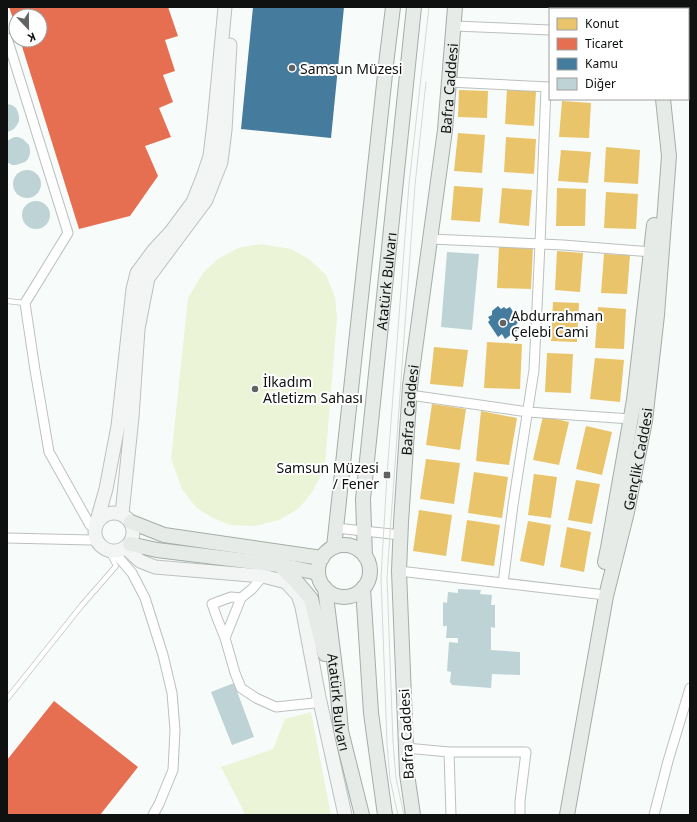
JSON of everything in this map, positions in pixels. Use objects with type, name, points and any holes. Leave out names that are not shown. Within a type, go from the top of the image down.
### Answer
[{"type":"main road","name":"Atatürk Bulvarı","points":[[334,547],[393,7]]},
{"type":"main road","name":"Atatürk Bulvarı","points":[[386,815],[371,713],[363,588],[368,580],[370,572],[365,556],[363,499],[414,7]]},
{"type":"main road","name":"Bafra Caddesi","points":[[413,815],[407,774],[399,571],[410,386],[445,130],[455,7]]},
{"type":"main road","name":"Gençlik Caddesi","points":[[567,815],[608,548],[634,400],[652,252],[660,166],[656,100]]},
{"type":"main road","name":"Gençlik Caddesi","points":[[561,815],[584,670],[601,595],[627,512],[644,429],[657,315],[669,156],[663,100]]},
{"type":"main road","points":[[126,518],[164,536],[322,558]]},
{"type":"main road","points":[[119,549],[157,550],[279,565],[318,573],[322,558],[327,551],[334,547],[343,545],[351,546],[359,550],[365,556]]},
{"type":"main road","points":[[279,565],[296,581],[311,599],[323,642],[341,731]]},
{"type":"main road","name":"Atatürk Bulvarı","points":[[318,573],[320,581],[325,588],[337,684],[341,731],[362,815]]},
{"type":"main road","points":[[325,588],[340,596],[348,596],[363,588]]},
{"type":"street","points":[[225,7],[210,156],[193,202],[137,273],[133,289],[118,426],[106,489],[95,530],[97,542],[102,548],[119,549],[140,561],[155,567],[263,576],[286,582],[298,595],[302,607],[319,697],[345,815]]},
{"type":"street","points":[[126,518],[138,329],[148,278],[206,200],[220,162],[225,130],[232,7]]},
{"type":"street","points":[[454,26],[549,30]]},
{"type":"street","points":[[7,38],[68,234],[25,303],[49,452],[90,525],[95,530]]},
{"type":"street","points":[[449,82],[548,87],[534,370],[503,583]]},
{"type":"street","points":[[430,239],[540,244],[652,252]]},
{"type":"street","points":[[410,395],[528,412],[631,419]]},
{"type":"street","points":[[7,538],[91,540],[100,519],[104,515],[116,513],[126,518],[133,527],[134,533],[133,539],[119,549]]},
{"type":"street","points":[[336,528],[401,535]]},
{"type":"street","points":[[119,549],[145,598],[163,655],[172,693],[176,730],[173,770],[153,815]]},
{"type":"street","points":[[399,571],[601,595]]},
{"type":"street","points":[[225,638],[241,598],[263,576]]},
{"type":"street","points":[[241,598],[231,597],[212,604],[241,688],[256,698],[276,707],[314,703],[319,697]]},
{"type":"street","points":[[654,815],[668,761],[690,688]]},
{"type":"street","points":[[406,748],[449,752],[526,752],[520,801],[520,815]]},
{"type":"street","points":[[449,752],[451,815]]},
{"type":"lane","points":[[7,301],[25,303]]},
{"type":"lane","points":[[7,698],[82,605],[116,566],[119,549]]},
{"type":"green space","name":"İlkadım Atletizm Sahası","points":[[261,244],[291,249],[309,259],[326,275],[335,297],[337,318],[325,464],[311,494],[298,509],[279,520],[255,526],[230,525],[211,517],[197,508],[182,489],[171,459],[188,298],[203,273],[218,259],[238,248]]},
{"type":"green space","points":[[311,712],[331,815],[245,815],[221,767],[273,749],[285,719]]},
{"type":"building: Konut","points":[[507,89],[536,91],[534,126],[505,124]]},
{"type":"building: Konut","points":[[459,90],[488,91],[487,118],[458,117]]},
{"type":"building: Konut","points":[[562,101],[591,103],[589,138],[559,137]]},
{"type":"building: Konut","points":[[458,133],[485,135],[482,173],[454,171]]},
{"type":"building: Konut","points":[[506,137],[536,139],[534,174],[504,172]]},
{"type":"building: Konut","points":[[606,147],[640,150],[638,184],[604,182]]},
{"type":"building: Konut","points":[[561,150],[591,152],[588,183],[558,181]]},
{"type":"building: Konut","points":[[454,186],[483,188],[480,222],[451,220]]},
{"type":"building: Konut","points":[[502,188],[532,190],[529,226],[499,223]]},
{"type":"building: Konut","points":[[557,188],[586,189],[585,226],[556,226]]},
{"type":"building: Konut","points":[[606,192],[638,194],[636,229],[604,228]]},
{"type":"building: Konut","points":[[499,246],[533,248],[531,289],[497,288]]},
{"type":"building: Konut","points":[[557,251],[583,253],[580,292],[555,290]]},
{"type":"building: Konut","points":[[604,254],[630,255],[627,294],[601,293]]},
{"type":"building: Konut","points":[[553,302],[579,303],[577,342],[551,341]]},
{"type":"building: Konut","points":[[598,307],[626,309],[624,349],[595,348]]},
{"type":"building: Konut","points":[[487,342],[522,344],[520,389],[484,388]]},
{"type":"building: Konut","points":[[434,347],[468,350],[463,387],[430,384]]},
{"type":"building: Konut","points":[[547,353],[573,354],[571,393],[545,392]]},
{"type":"building: Konut","points":[[595,358],[624,360],[620,402],[590,399]]},
{"type":"building: Konut","points":[[432,404],[466,409],[460,450],[426,445]]},
{"type":"building: Konut","points":[[481,411],[517,418],[509,465],[476,461]]},
{"type":"building: Konut","points":[[543,416],[569,422],[559,465],[533,460]]},
{"type":"building: Konut","points":[[586,426],[612,432],[602,475],[576,469]]},
{"type":"building: Konut","points":[[426,459],[460,463],[454,504],[420,499]]},
{"type":"building: Konut","points":[[474,472],[508,477],[502,518],[468,513]]},
{"type":"building: Konut","points":[[534,474],[557,477],[551,518],[528,515]]},
{"type":"building: Konut","points":[[576,480],[600,484],[592,524],[568,520]]},
{"type":"building: Konut","points":[[419,510],[452,515],[446,556],[413,551]]},
{"type":"building: Konut","points":[[467,520],[500,525],[494,566],[461,561]]},
{"type":"building: Konut","points":[[528,521],[551,525],[544,566],[520,561]]},
{"type":"building: Konut","points":[[567,527],[591,532],[584,572],[560,567]]},
{"type":"building: Ticaret","points":[[168,7],[178,36],[165,40],[175,71],[163,75],[173,102],[159,108],[171,137],[145,146],[158,176],[130,216],[79,229],[22,48],[48,48],[48,8],[9,8]]},
{"type":"building: Ticaret","points":[[54,701],[138,767],[100,815],[10,815],[7,813],[7,760]]},
{"type":"building: Kamu","name":"Samsun Müzesi","points":[[253,7],[344,7],[331,138],[241,129]]},
{"type":"building: Kamu","name":"Abdurrahman Çelebi Cami","points":[[498,306],[501,309],[504,307],[506,309],[510,307],[520,322],[516,324],[519,329],[505,339],[502,334],[498,337],[488,322],[490,320],[488,317],[492,315],[492,311]]},
{"type":"building: Diğer","points":[[7,104],[16,108],[19,121],[14,129],[7,132]]},
{"type":"building: Diğer","points":[[14,137],[23,139],[29,145],[30,154],[25,162],[12,165],[7,162],[7,141]]},
{"type":"building: Diğer","points":[[27,170],[37,174],[41,184],[37,194],[27,198],[17,194],[13,184],[17,174]]},
{"type":"building: Diğer","points":[[36,201],[46,205],[50,215],[46,225],[36,229],[26,225],[22,215],[26,205]]},
{"type":"building: Diğer","points":[[447,252],[479,254],[472,330],[441,327]]},
{"type":"building: Diğer","points":[[458,589],[481,590],[480,594],[492,595],[491,605],[495,605],[495,628],[491,627],[491,650],[520,652],[520,675],[492,674],[491,688],[452,685],[450,682],[451,672],[447,671],[449,642],[458,643],[458,638],[446,638],[447,626],[443,626],[443,602],[447,603],[448,592],[458,593]]},
{"type":"building: Diğer","points":[[234,683],[254,737],[232,745],[211,692]]},
{"type":"tram line","points":[[398,815],[390,779],[387,743],[381,578],[387,475],[409,184],[429,7]]},
{"type":"tram line","points":[[404,815],[396,778],[393,742],[387,578],[415,185],[426,82]]},
{"type":"place","name":"Samsun Müzesi","points":[[292,68]]},
{"type":"place","name":"Abdurrahman Çelebi Cami","points":[[503,323]]},
{"type":"place","name":"İlkadım Atletizm Sahası","points":[[255,389]]},
{"type":"place","name":"Samsun Müzesi / Fener","points":[[387,475]]}]
